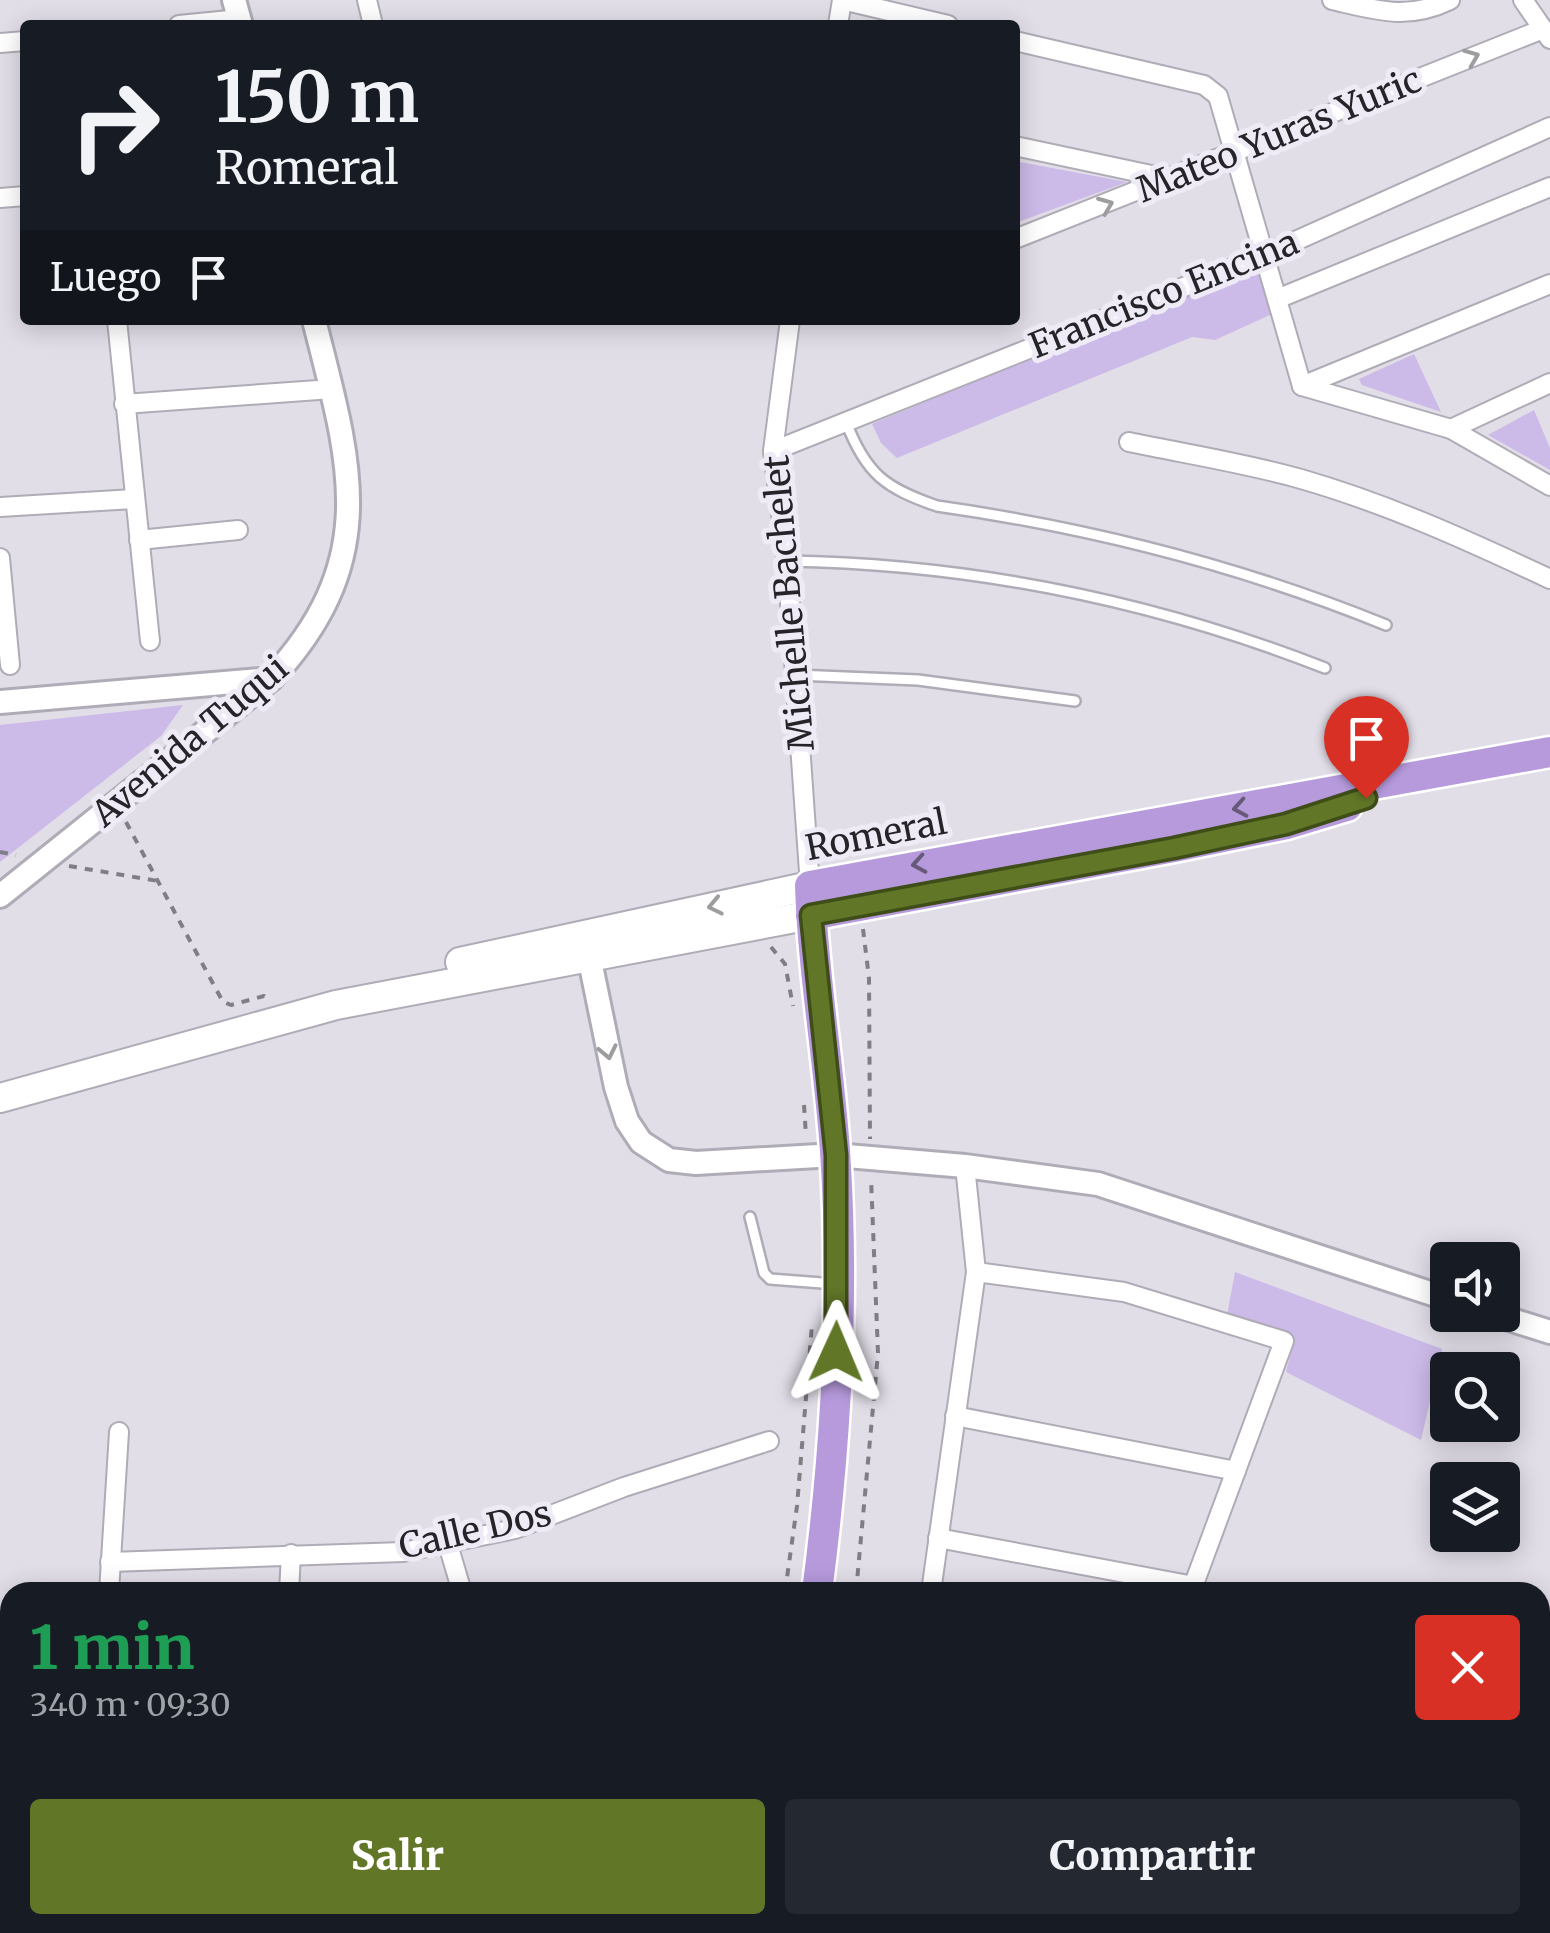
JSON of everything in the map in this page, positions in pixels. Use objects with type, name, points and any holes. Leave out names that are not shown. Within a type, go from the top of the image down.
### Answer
[{"type":"highway","name":"Romeral","points":[[811,901],[1550,752]]},
{"type":"highway","name":"Romeral","points":[[811,901],[860,905],[1286,824],[1338,810],[1439,773]]},
{"type":"highway","points":[[811,901],[832,1454],[818,1582]]},
{"type":"main road","name":"Romeral","points":[[0,1098],[336,1006],[588,956],[811,901]]},
{"type":"main road","name":"Romeral","points":[[336,1006],[436,968],[811,901]]},
{"type":"street","points":[[842,0],[927,20]]},
{"type":"street","points":[[1332,0],[1393,14],[1433,8],[1450,0]]},
{"type":"street","points":[[1524,0],[1546,34]]},
{"type":"street","points":[[208,20],[238,15]]},
{"type":"street","name":"Mateo Yuras Yuric","points":[[1020,237],[1234,150],[1546,34]]},
{"type":"street","points":[[1020,41],[1204,85],[1218,96],[1302,386]]},
{"type":"street","name":"Francisco Encina","points":[[773,451],[1264,255],[1550,128]]},
{"type":"street","points":[[1020,147],[1170,179]]},
{"type":"street","name":"Francisco Encina","points":[[1277,299],[1550,187]]},
{"type":"street","points":[[1302,386],[1550,284]]},
{"type":"street","points":[[117,325],[150,641]]},
{"type":"street","name":"Avenida Tuqui","points":[[0,896],[271,679],[289,660],[318,616],[345,542],[348,467],[315,325]]},
{"type":"street","name":"Michelle Bachelet","points":[[792,325],[773,451],[796,675],[811,901]]},
{"type":"street","points":[[1452,430],[1550,383]]},
{"type":"street","points":[[1302,386],[1452,430],[1550,486]]},
{"type":"street","points":[[124,404],[332,388]]},
{"type":"street","points":[[1129,442],[1334,489],[1452,533],[1550,579]]},
{"type":"street","points":[[0,507],[134,499]]},
{"type":"street","points":[[139,540],[238,530]]},
{"type":"street","points":[[0,559],[10,665]]},
{"type":"street","points":[[0,702],[271,679]]},
{"type":"street","points":[[588,956],[616,1088],[641,1142],[659,1155],[682,1163],[821,1155],[965,1166],[1098,1184],[1430,1293]]},
{"type":"street","points":[[932,1582],[976,1272],[965,1166]]},
{"type":"street","points":[[976,1272],[1124,1292],[1284,1341],[1196,1582]]},
{"type":"street","points":[[1520,1323],[1550,1332]]},
{"type":"street","points":[[956,1416],[1236,1470]]},
{"type":"street","points":[[109,1582],[119,1432]]},
{"type":"street","name":"Calle Dos","points":[[110,1562],[403,1552],[516,1528],[624,1487],[769,1441]]},
{"type":"street","points":[[938,1538],[1158,1582]]},
{"type":"street","points":[[447,1541],[459,1582]]},
{"type":"street","points":[[289,1582],[292,1554]]},
{"type":"lane","points":[[846,422],[868,467],[888,486],[914,498],[936,506],[1162,549],[1288,587],[1386,625]]},
{"type":"lane","points":[[786,562],[939,570],[1083,593],[1206,625],[1325,668]]},
{"type":"lane","points":[[796,675],[918,680],[1074,701]]},
{"type":"lane","points":[[750,1216],[764,1273],[770,1279],[826,1284]]},
{"type":"path","points":[[116,804],[223,1002],[231,1005],[264,996],[284,1020]]},
{"type":"path","points":[[0,852],[158,881]]},
{"type":"path","points":[[857,1582],[878,1353],[868,978],[860,905]]},
{"type":"path","points":[[769,945],[785,964],[795,1018]]},
{"type":"path","points":[[804,1099],[821,1155]]},
{"type":"path","points":[[785,1582],[826,1284]]},
{"type":"shaded area","points":[[1020,162],[1127,182],[1020,221]]},
{"type":"shaded area","points":[[1257,265],[1272,314],[1215,340],[1192,337],[897,458],[881,443],[872,424]]},
{"type":"shaded area","points":[[1414,354],[1441,412],[1362,385],[1359,379]]},
{"type":"shaded area","points":[[1534,410],[1550,448],[1550,470],[1488,435]]},
{"type":"shaded area","points":[[183,705],[161,736],[0,862],[0,725]]},
{"type":"shaded area","points":[[1235,1272],[1442,1349],[1430,1352],[1430,1401],[1421,1440],[1286,1372],[1294,1340],[1227,1315]]},
{"type":"route","points":[[836,1352],[836,1155],[811,915],[1174,848],[1286,824],[1366,798]]}]
